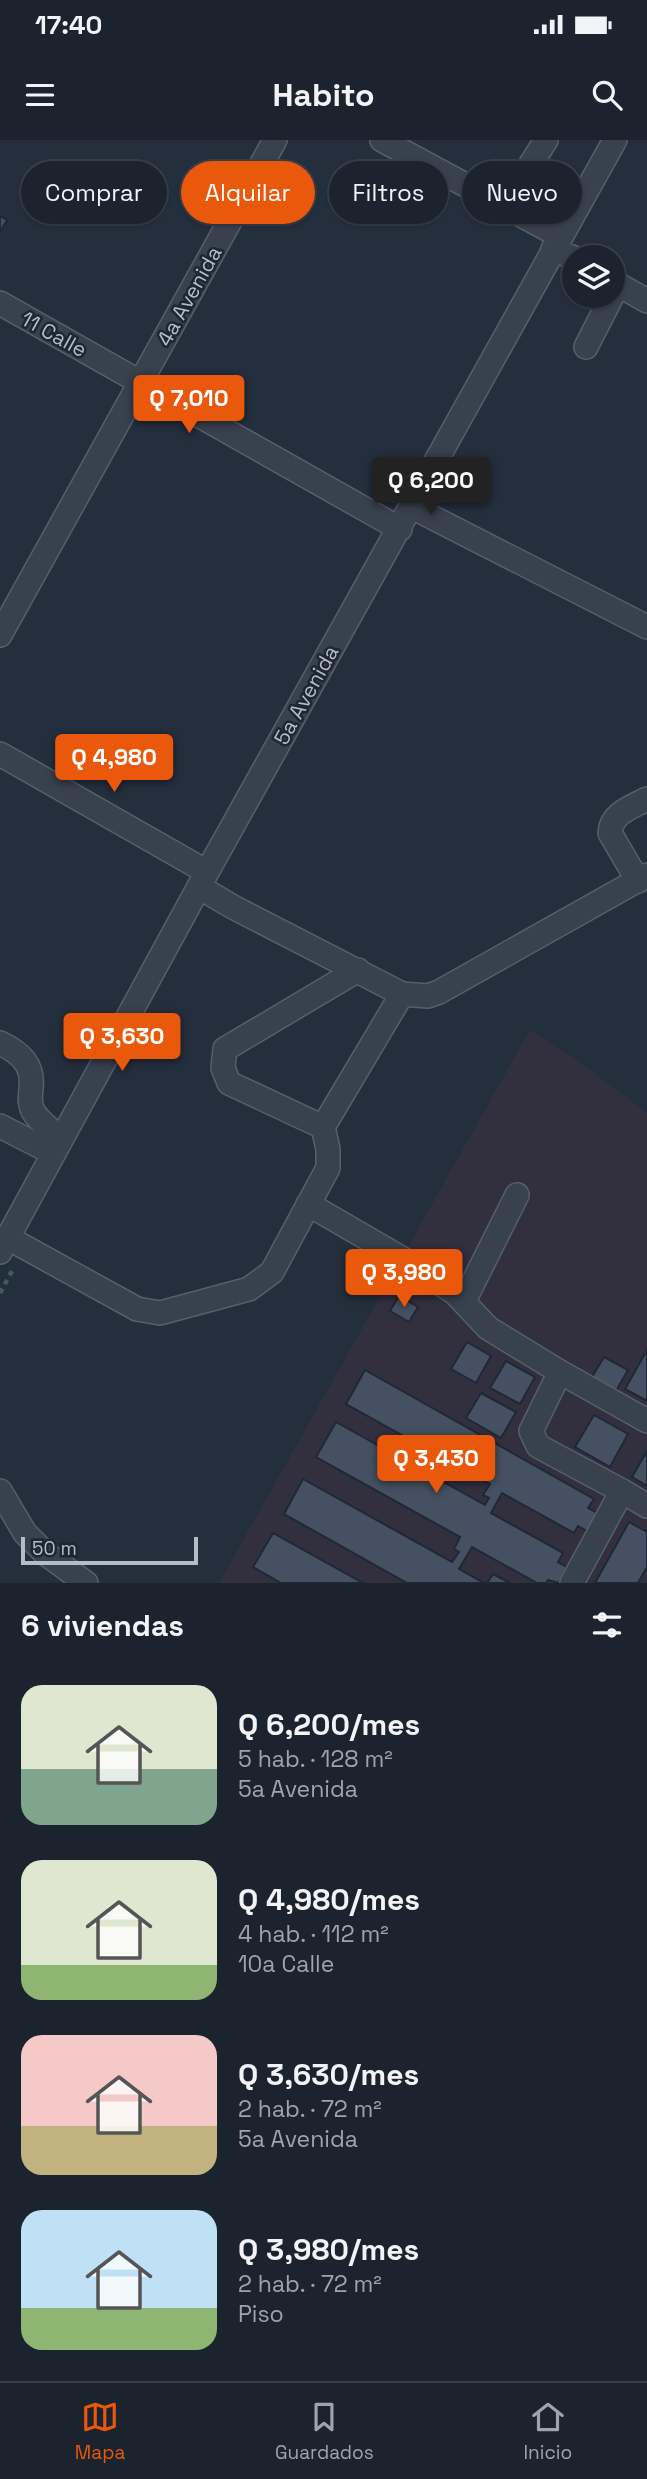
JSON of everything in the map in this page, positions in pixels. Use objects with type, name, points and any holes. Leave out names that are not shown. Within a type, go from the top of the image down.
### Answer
[{"type":"street","name":"4a Avenida","points":[[0,635],[275,140]]},
{"type":"street","points":[[383,140],[562,248]]},
{"type":"street","points":[[532,161],[545,140]]},
{"type":"street","name":"5a Avenida","points":[[4,1245],[203,879],[400,530],[556,243],[606,143]]},
{"type":"street","points":[[625,293],[647,301]]},
{"type":"street","name":"11 Calle","points":[[0,303],[400,530]]},
{"type":"street","points":[[586,347],[605,308]]},
{"type":"street","points":[[412,507],[647,627]]},
{"type":"street","points":[[0,754],[203,879],[233,907],[402,994],[428,996],[642,878],[610,832],[610,824],[615,817],[647,799]]},
{"type":"street","points":[[323,1127],[229,1083],[223,1068],[225,1049],[358,970]]},
{"type":"street","points":[[4,1245],[137,1309],[160,1313],[249,1289],[272,1272],[328,1168],[328,1149],[323,1127],[402,994]]},
{"type":"street","points":[[0,1043],[26,1060],[31,1071],[30,1097],[34,1113],[57,1146]]},
{"type":"street","points":[[6,1136],[57,1146]]},
{"type":"street","points":[[464,1301],[517,1195]]},
{"type":"street","points":[[308,1204],[401,1258],[464,1301],[475,1317],[488,1328],[647,1421]]},
{"type":"street","points":[[560,1372],[531,1431],[538,1446],[647,1506]]},
{"type":"street","points":[[0,1490],[25,1533],[46,1554],[86,1583]]},
{"type":"street","points":[[572,1583],[622,1491]]},
{"type":"shaded area","points":[[530,1030],[574,1058],[647,1113],[647,1583],[219,1583]]},
{"type":"building","points":[[0,216],[7,220],[0,232]]},
{"type":"building","points":[[399,1296],[418,1307],[409,1322],[390,1311]]},
{"type":"building","points":[[467,1342],[491,1356],[476,1383],[451,1369]]},
{"type":"building","points":[[647,1350],[647,1401],[625,1389]]},
{"type":"building","points":[[604,1357],[628,1370],[616,1391],[592,1377]]},
{"type":"building","points":[[506,1361],[535,1377],[520,1404],[490,1388]]},
{"type":"building","points":[[365,1370],[594,1499],[588,1508],[597,1513],[587,1531],[578,1526],[574,1533],[502,1493],[491,1513],[563,1553],[558,1562],[567,1567],[559,1583],[548,1580],[546,1583],[537,1583],[472,1547],[459,1569],[484,1583],[407,1583],[284,1514],[303,1479],[452,1562],[459,1552],[454,1549],[460,1537],[316,1457],[336,1422],[485,1505],[489,1498],[483,1495],[490,1484],[346,1404]]},
{"type":"building","points":[[481,1393],[516,1412],[501,1438],[466,1418]]},
{"type":"building","points":[[594,1415],[628,1434],[610,1467],[575,1447]]},
{"type":"building","points":[[647,1451],[647,1486],[632,1477]]},
{"type":"building","points":[[629,1522],[647,1532],[647,1567],[638,1583],[595,1583]]},
{"type":"building","points":[[273,1533],[363,1583],[281,1583],[253,1567]]},
{"type":"building","points":[[493,1574],[510,1583],[487,1583]]}]
